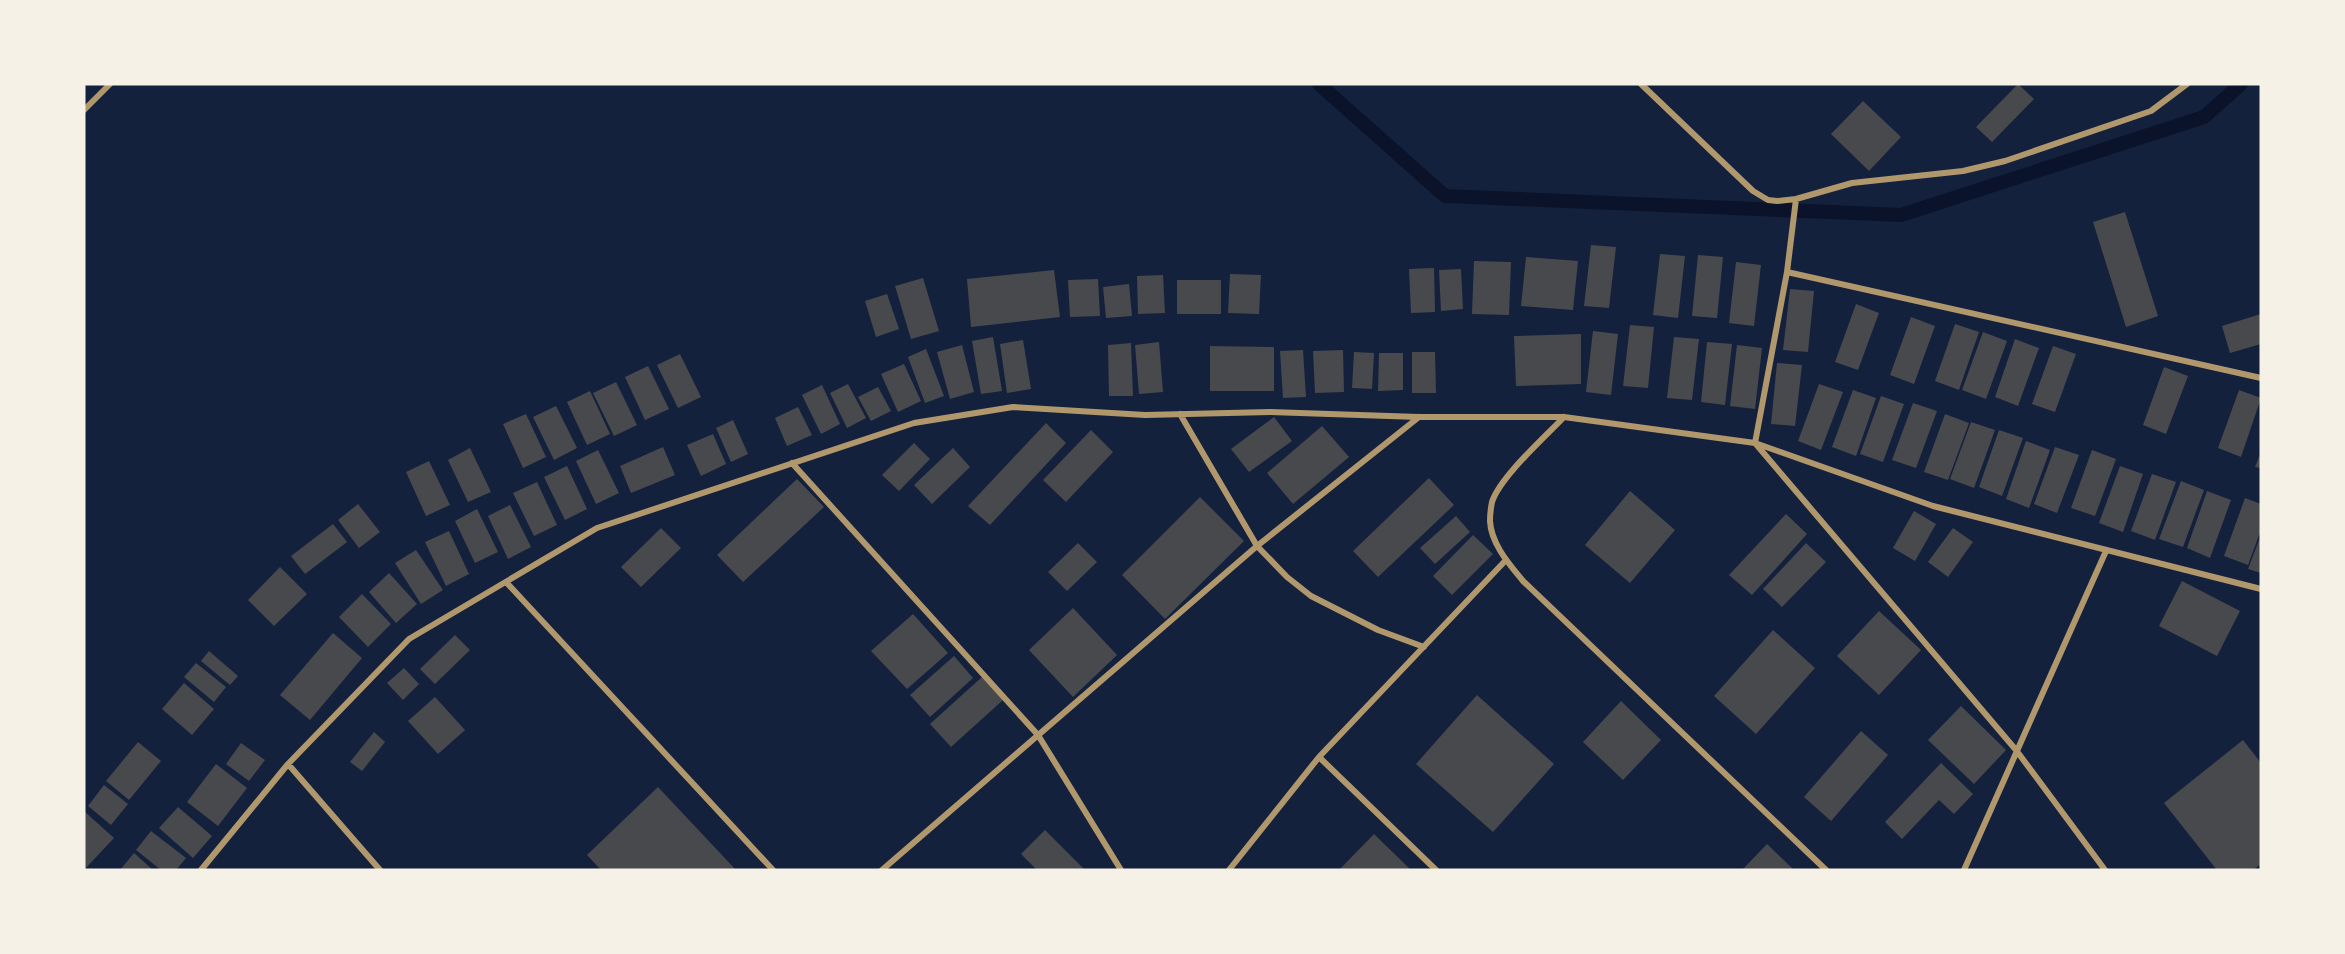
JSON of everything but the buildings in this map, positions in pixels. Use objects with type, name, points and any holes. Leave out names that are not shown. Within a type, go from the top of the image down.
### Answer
[{"type":"street","points":[[84,110],[110,84]]},
{"type":"street","points":[[1641,84],[1753,191],[1768,200],[1796,199],[1852,183],[1963,171],[2005,161],[2151,111],[2187,84]]},
{"type":"street","points":[[1755,444],[1787,272],[1796,199]]},
{"type":"street","points":[[1787,272],[2261,378]]},
{"type":"street","points":[[201,870],[288,764],[409,639],[597,528],[914,423],[1013,407],[1145,415],[1270,412],[1419,417],[1564,417],[1755,444],[1933,506],[2261,589]]},
{"type":"street","points":[[1180,414],[1257,546],[1287,577],[1311,596],[1378,630],[1424,647]]},
{"type":"street","points":[[882,870],[1257,546],[1419,417]]},
{"type":"street","points":[[1564,417],[1502,484],[1492,502],[1490,523],[1506,560],[1523,581],[1826,870]]},
{"type":"street","points":[[1755,444],[2016,750],[2105,870]]},
{"type":"street","points":[[792,463],[1038,735],[1121,870]]},
{"type":"street","points":[[1964,870],[2106,551]]},
{"type":"street","points":[[1229,870],[1319,757],[1506,560]]},
{"type":"street","points":[[507,582],[773,870]]},
{"type":"street","points":[[1319,757],[1436,870]]},
{"type":"street","points":[[288,764],[380,870]]},
{"type":"waterway","points":[[1319,84],[1445,196],[1901,215],[2204,117],[2241,84]]}]
